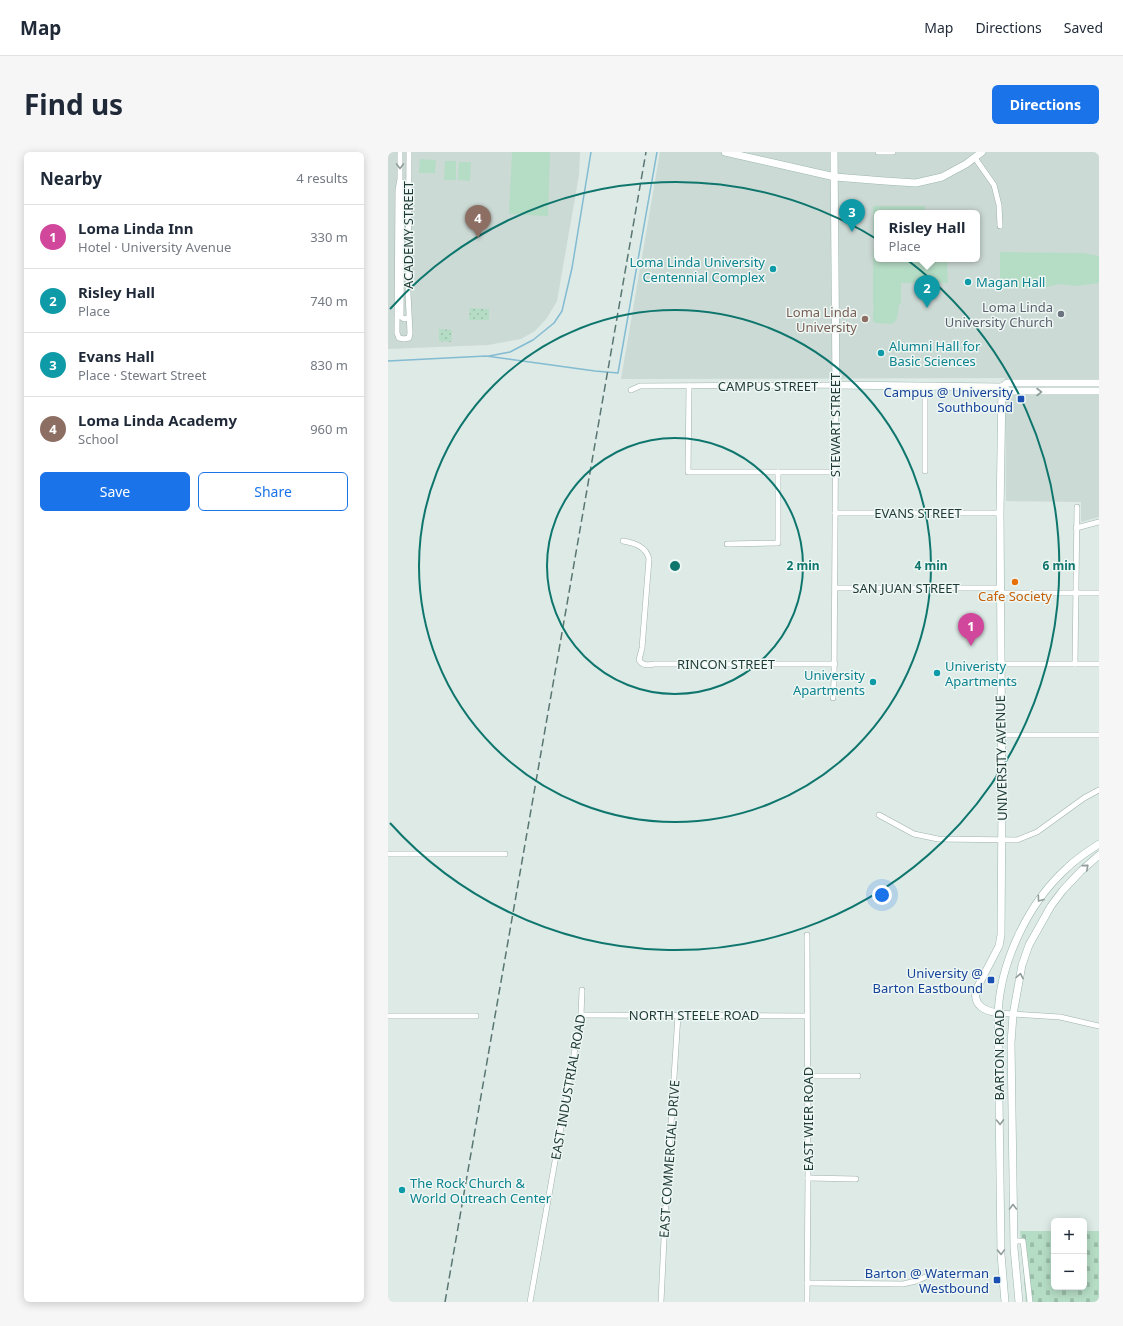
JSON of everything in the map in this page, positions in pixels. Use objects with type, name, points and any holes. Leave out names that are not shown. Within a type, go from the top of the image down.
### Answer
[{"type":"street","name":"ACADEMY STREET","points":[[400,152],[400,180],[402,190],[401,316],[404,319],[408,318]]},
{"type":"street","name":"ACADEMY STREET","points":[[400,180],[398,190],[397,333],[399,338],[404,339],[409,338],[410,323],[408,318],[408,152]]},
{"type":"street","points":[[725,152],[835,177],[886,182],[916,183],[942,177],[975,158],[982,152]]},
{"type":"street","name":"STEWART STREET","points":[[833,698],[835,664],[836,385],[834,152]]},
{"type":"street","points":[[878,152],[893,152]]},
{"type":"street","points":[[975,158],[994,185],[999,205],[1000,226]]},
{"type":"street","name":"CAMPUS STREET","points":[[631,390],[640,386],[836,385],[1002,387],[1008,383],[1099,383]]},
{"type":"street","points":[[689,386],[688,472],[835,472]]},
{"type":"street","points":[[925,386],[925,471]]},
{"type":"street","name":"CAMPUS STREET","points":[[1002,387],[1009,392],[1099,392]]},
{"type":"street","name":"UNIVERSITY AVENUE","points":[[998,1013],[982,1008],[977,1003],[975,996],[976,990],[999,946],[1001,935],[1000,513],[1002,387]]},
{"type":"street","points":[[727,544],[778,543],[778,472]]},
{"type":"street","points":[[1075,664],[1076,507]]},
{"type":"street","name":"EVANS STREET","points":[[835,513],[1000,513]]},
{"type":"street","points":[[1076,528],[1099,522]]},
{"type":"street","name":"RINCON STREET","points":[[623,541],[641,547],[648,554],[649,559],[642,648],[639,660],[646,666],[654,664],[835,664]]},
{"type":"street","name":"SAN JUAN STREET","points":[[835,588],[1099,593]]},
{"type":"street","points":[[1000,664],[1099,664]]},
{"type":"street","points":[[1000,735],[1099,735]]},
{"type":"street","points":[[879,815],[914,834],[938,839],[1018,840],[1037,832],[1084,798],[1099,790]]},
{"type":"street","name":"BARTON ROAD","points":[[1005,1302],[1001,1254],[998,1013],[1004,979],[1014,944],[1036,904],[1067,868],[1099,844]]},
{"type":"street","points":[[388,854],[505,854]]},
{"type":"street","name":"BARTON ROAD","points":[[1019,1302],[1014,1241],[1011,1043],[1012,1014],[1022,966],[1029,945],[1051,906],[1063,890],[1080,871],[1099,855]]},
{"type":"street","name":"EAST WIER ROAD","points":[[807,935],[807,1302]]},
{"type":"street","name":"EAST INDUSTRIAL ROAD","points":[[530,1302],[581,1015],[582,990]]},
{"type":"street","points":[[998,1013],[1060,1017],[1099,1026]]},
{"type":"street","name":"NORTH STEELE ROAD","points":[[581,1015],[807,1016]]},
{"type":"street","name":"EAST COMMERCIAL DRIVE","points":[[661,1302],[678,1015]]},
{"type":"street","points":[[388,1016],[476,1016]]},
{"type":"street","points":[[808,1076],[858,1076]]},
{"type":"street","points":[[808,1178],[856,1179]]},
{"type":"street","points":[[1014,1241],[1023,1241],[1030,1302]]},
{"type":"street","points":[[806,1283],[903,1284],[916,1281],[930,1275]]},
{"type":"shaded area","points":[[388,152],[580,152],[579,175],[557,301],[547,318],[535,331],[521,339],[488,345],[388,349]]},
{"type":"shaded area","name":"Loma Linda University","points":[[660,152],[1099,152],[1099,517],[1081,522],[1081,502],[1006,501],[1005,378],[621,379]]},
{"type":"green space","points":[[512,152],[550,152],[548,216],[509,214]]},
{"type":"green space","points":[[420,159],[436,160],[435,173],[419,173]]},
{"type":"green space","points":[[445,161],[456,161],[456,180],[444,180]]},
{"type":"green space","points":[[459,162],[471,162],[470,181],[458,180]]},
{"type":"green space","points":[[873,206],[925,206],[925,210],[874,210],[874,237]]},
{"type":"green space","points":[[874,250],[874,262],[947,262],[948,283],[901,283],[901,304],[899,304],[897,319],[892,324],[875,323],[873,321]]},
{"type":"green space","points":[[1000,252],[1084,253],[1099,256],[1099,283],[1075,286],[1060,284],[1042,288],[1000,288]]},
{"type":"green space","points":[[470,308],[489,309],[489,320],[469,320]]},
{"type":"green space","points":[[439,329],[452,330],[451,342],[439,341]]},
{"type":"green space","points":[[1020,1231],[1051,1231],[1051,1290],[1087,1290],[1087,1231],[1099,1231],[1099,1302],[1026,1302]]},
{"type":"waterway","points":[[489,356],[510,352],[533,340],[554,323],[562,311],[572,268],[591,152]]},
{"type":"waterway","points":[[388,361],[486,356],[618,373],[657,152]]},
{"type":"railway","points":[[445,1302],[646,152]]},
{"type":"place","name":"Evans Hall","points":[[852,232]]},
{"type":"place","name":"Loma Linda Academy","points":[[478,238]]},
{"type":"place","name":"Loma Linda University Centennial Complex","points":[[773,269]]},
{"type":"place","name":"Magan Hall","points":[[968,282]]},
{"type":"place","name":"Risley Hall","points":[[927,308]]},
{"type":"place","name":"Loma Linda University Church","points":[[1061,314]]},
{"type":"place","name":"Loma Linda University","points":[[865,319]]},
{"type":"place","name":"Alumni Hall for Basic Sciences","points":[[881,353]]},
{"type":"place","name":"Campus @ University Southbound","points":[[1021,399]]},
{"type":"place","name":"Cafe Society","points":[[1015,582]]},
{"type":"place","name":"Loma Linda Inn","points":[[971,646]]},
{"type":"place","name":"Univeristy Apartments","points":[[937,673]]},
{"type":"place","name":"University Apartments","points":[[873,682]]},
{"type":"place","name":"University @ Barton Eastbound","points":[[991,980]]},
{"type":"place","name":"The Rock Church & World Outreach Center","points":[[402,1190]]},
{"type":"place","name":"Barton @ Waterman Westbound","points":[[997,1280]]}]
